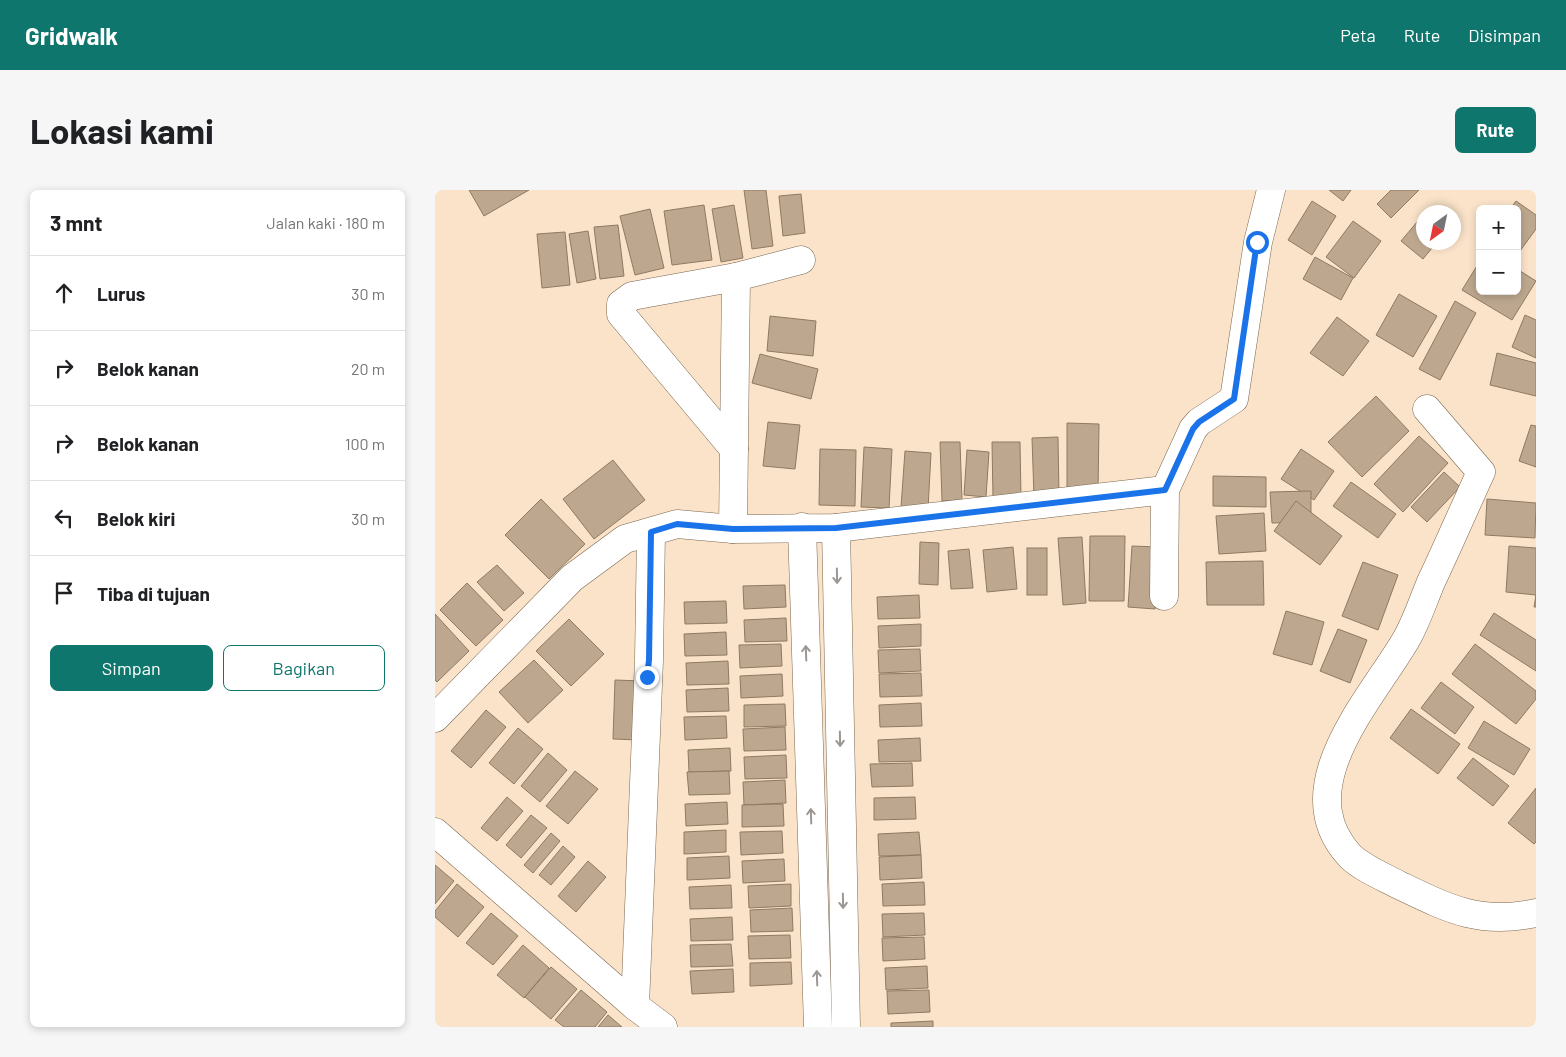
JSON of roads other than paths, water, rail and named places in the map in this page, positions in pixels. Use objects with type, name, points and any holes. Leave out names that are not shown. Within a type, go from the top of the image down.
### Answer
[{"type":"street","points":[[1164,596],[1165,490],[1193,429],[1199,422],[1234,399],[1257,242],[1271,190]]},
{"type":"street","points":[[734,449],[621,314],[621,304],[632,296],[736,276],[801,260]]},
{"type":"street","points":[[733,529],[736,276]]},
{"type":"street","points":[[1427,409],[1481,472],[1407,636],[1341,742],[1327,779],[1327,811],[1336,837],[1351,857],[1384,878],[1456,912],[1487,918],[1518,917],[1536,914]]},
{"type":"street","points":[[435,718],[571,578],[625,539],[677,524],[733,529],[836,528],[1165,490]]},
{"type":"street","points":[[802,527],[818,1027]]},
{"type":"street","points":[[836,528],[846,1027]]},
{"type":"street","points":[[635,1006],[649,660],[651,532]]},
{"type":"street","points":[[435,832],[635,1006],[663,1027]]}]
